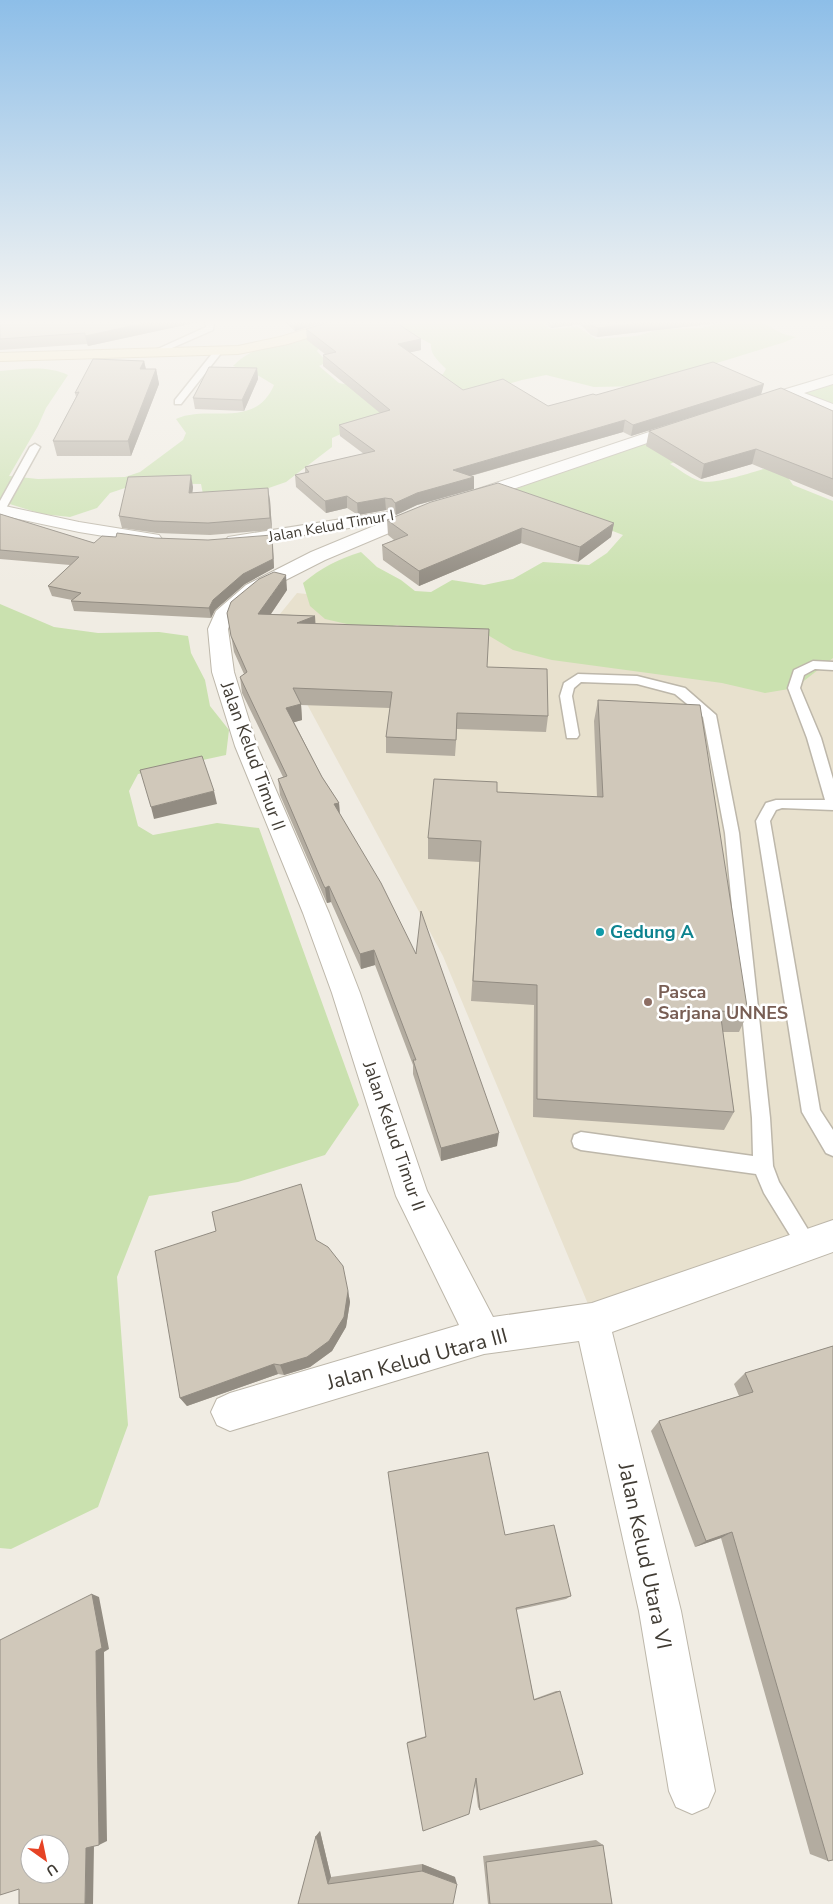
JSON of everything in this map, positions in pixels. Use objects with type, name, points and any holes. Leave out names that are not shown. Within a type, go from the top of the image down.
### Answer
[{"type":"street","name":"Jalan Kelud Timur II","points":[[484,1336],[412,1196],[342,984],[316,913],[246,746],[223,672],[218,629],[223,615],[253,589],[318,556],[438,507],[704,419]]},
{"type":"street","name":"Jalan Kelud Timur I","points":[[219,542],[261,538],[438,507]]},
{"type":"street","points":[[0,510],[123,535],[169,540]]},
{"type":"street","name":"Jalan Kelud Utara III","points":[[230,1412],[484,1336],[592,1321],[820,1241]]},
{"type":"street","name":"Jalan Kelud Utara VI","points":[[592,1321],[660,1611],[692,1792]]},
{"type":"lane","points":[[0,510],[35,447]]},
{"type":"lane","points":[[833,666],[813,665],[798,673],[794,688],[814,738],[833,804],[781,803],[771,807],[763,821],[811,1112],[833,1148]]},
{"type":"lane","points":[[572,735],[566,696],[568,686],[578,678],[637,680],[680,691],[709,715],[732,833],[761,1118],[763,1166],[771,1187],[820,1241]]},
{"type":"lane","points":[[581,1141],[763,1166]]},
{"type":"shaded area","name":"Pasca Sarjana UNNES","points":[[297,593],[781,645],[833,623],[833,1227],[598,1328],[443,956],[267,630]]},
{"type":"green space","points":[[0,409],[46,409],[38,426],[9,476],[38,479],[125,477],[140,472],[183,440],[186,433],[176,419],[189,415],[243,412],[251,409],[422,409],[352,429],[332,438],[332,447],[286,482],[263,490],[203,494],[201,484],[140,483],[110,493],[97,508],[70,517],[42,514],[0,501]]},
{"type":"green space","points":[[815,409],[833,409],[833,425]]},
{"type":"green space","points":[[689,427],[683,458],[670,464],[692,478],[706,482],[715,481],[769,467],[787,476],[793,485],[833,501],[833,658],[795,688],[765,693],[722,683],[552,660],[513,650],[481,631],[421,632],[397,625],[373,630],[325,619],[310,606],[303,583],[330,564],[361,552],[377,567],[401,580],[415,591],[431,592],[452,580],[484,585],[513,579],[543,562],[589,565],[607,553],[623,535],[510,491]]},
{"type":"green space","points":[[0,604],[54,627],[98,633],[159,632],[188,636],[191,653],[205,680],[210,706],[229,730],[226,755],[138,774],[129,791],[138,826],[153,835],[217,823],[259,828],[359,1105],[325,1155],[238,1182],[149,1196],[117,1277],[128,1425],[98,1507],[11,1549],[0,1548]]},
{"type":"building","points":[[70,409],[141,409],[128,441],[53,441]]},
{"type":"building","points":[[389,409],[685,409],[633,425],[625,420],[453,470],[474,477],[417,493],[395,503],[392,499],[385,498],[357,503],[347,496],[325,501],[295,475],[309,472],[305,467],[375,451],[339,425],[390,410]]},
{"type":"building","points":[[717,409],[828,409],[833,411],[833,479],[756,449],[704,464],[649,431]]},
{"type":"building","points":[[191,475],[189,493],[268,488],[270,518],[208,523],[154,521],[119,516],[128,477]]},
{"type":"building","points":[[498,483],[614,523],[580,547],[522,528],[419,571],[382,545],[408,535],[387,520],[431,502]]},
{"type":"building","points":[[0,514],[94,543],[102,536],[116,537],[117,533],[155,538],[208,540],[272,535],[273,559],[243,574],[213,600],[209,608],[71,601],[81,593],[48,586],[79,557],[0,550]]},
{"type":"building","points":[[274,572],[286,575],[258,614],[315,616],[297,623],[489,629],[487,667],[547,669],[548,716],[457,713],[456,740],[386,737],[392,692],[293,688],[301,704],[286,708],[322,777],[339,803],[334,804],[381,883],[416,954],[421,911],[499,1133],[441,1148],[413,1060],[416,1060],[374,950],[360,954],[329,886],[325,888],[323,884],[278,779],[287,776],[240,677],[247,672],[231,636],[227,613],[231,602],[259,579]]},
{"type":"building","name":"Gedung A","points":[[598,700],[700,705],[748,1013],[720,1011],[734,1112],[537,1099],[537,985],[473,981],[481,841],[428,838],[434,779],[497,782],[497,792],[603,797]]},
{"type":"building","points":[[202,756],[214,791],[151,807],[140,770]]},
{"type":"building","points":[[301,1184],[316,1240],[328,1247],[343,1266],[348,1291],[344,1317],[329,1341],[307,1357],[280,1365],[274,1364],[180,1398],[155,1251],[216,1231],[212,1212]]},
{"type":"building","points":[[833,1346],[833,1860],[828,1861],[732,1532],[706,1541],[659,1421],[753,1392],[745,1373]]},
{"type":"building","points":[[488,1452],[505,1535],[554,1525],[571,1596],[516,1608],[534,1700],[560,1691],[583,1774],[480,1810],[476,1778],[469,1814],[423,1831],[407,1743],[426,1737],[388,1472]]},
{"type":"building","points":[[92,1594],[102,1648],[96,1651],[99,1845],[86,1848],[85,1904],[19,1904],[19,1889],[0,1895],[0,1640]]},
{"type":"building","points":[[316,1836],[328,1884],[422,1871],[457,1884],[453,1904],[298,1904]]},
{"type":"building","points":[[603,1845],[612,1904],[490,1904],[486,1862]]},
{"type":"place","name":"Gedung A","points":[[600,932]]},
{"type":"place","name":"Pasca Sarjana UNNES","points":[[648,1002]]}]
